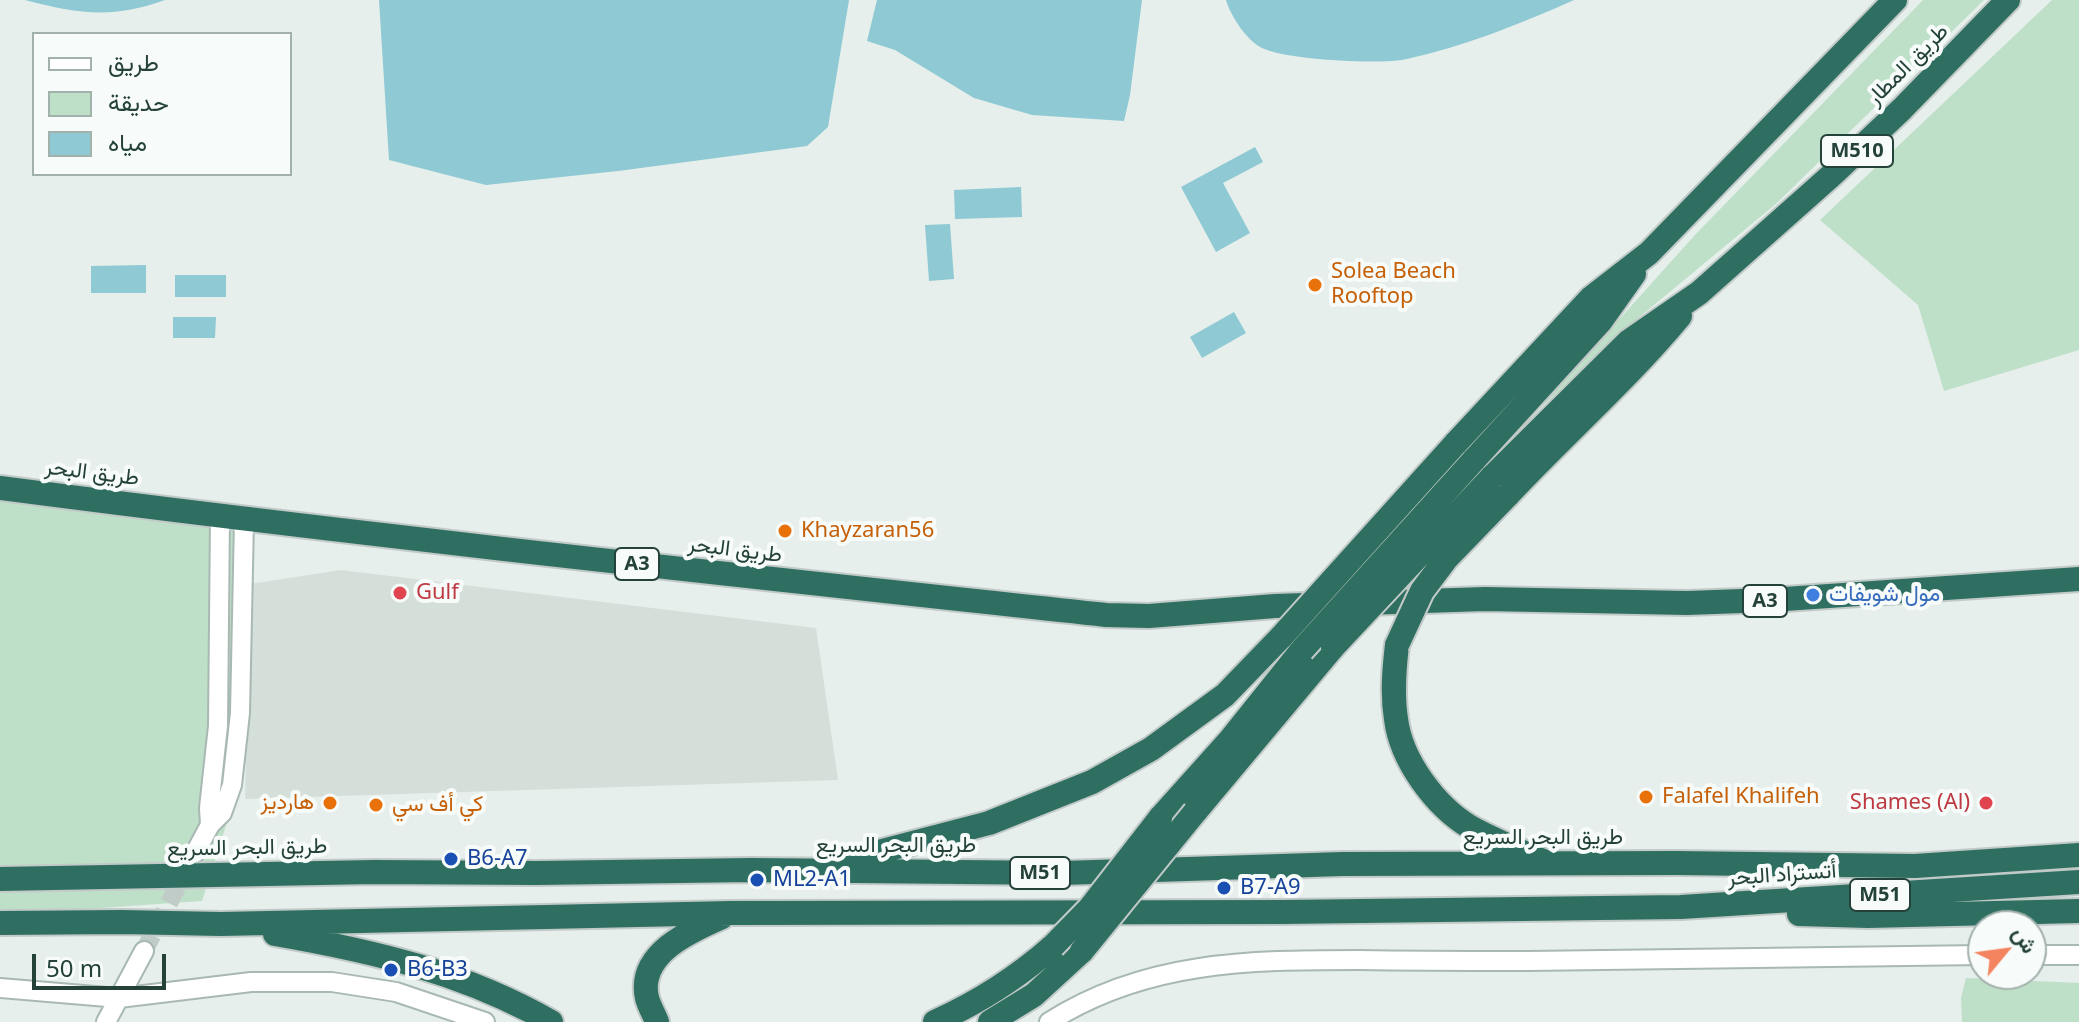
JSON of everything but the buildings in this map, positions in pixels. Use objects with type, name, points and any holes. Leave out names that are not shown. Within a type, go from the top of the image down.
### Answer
[{"type":"highway","points":[[806,871],[989,823],[1092,782],[1151,749],[1225,695],[1591,298],[1649,253],[1895,0]]},
{"type":"highway","name":"طريق المطار","points":[[1500,486],[1628,342],[1699,293],[1902,109],[2008,0]]},
{"type":"highway","points":[[935,1022],[968,1007],[1015,979],[1090,908],[1160,818],[1230,740],[1302,650],[1600,322],[1649,253]]},
{"type":"highway","points":[[1500,486],[1422,591],[1397,645],[1393,676],[1396,722],[1414,766],[1430,793],[1470,826],[1548,864]]},
{"type":"highway","points":[[990,1022],[1034,995],[1082,951],[1333,647],[1500,486]]},
{"type":"highway","name":"طريق البحر","points":[[0,488],[757,579],[1106,615],[1149,616],[1275,606],[1485,599],[1687,603],[1770,600],[2079,579]]},
{"type":"highway","points":[[1974,863],[2020,850],[2079,840]]},
{"type":"highway","name":"طريق البحر السريع","points":[[0,879],[374,872],[1063,873],[1343,864],[1915,866],[2079,855]]},
{"type":"highway","name":"أتستراد البحر","points":[[1681,907],[2079,882]]},
{"type":"highway","points":[[1681,907],[1751,915],[1868,916],[2079,911]]},
{"type":"highway","name":"M51","points":[[0,923],[221,924],[731,913],[1283,912],[1681,907]]},
{"type":"highway","points":[[657,1022],[647,997],[647,979],[652,966],[664,950],[690,932],[731,913]]},
{"type":"highway","points":[[221,924],[353,947],[433,968],[509,998],[551,1022]]},
{"type":"street","points":[[195,853],[210,825],[232,518]]},
{"type":"street","points":[[106,1022],[144,951]]},
{"type":"street","points":[[1049,1022],[1126,985],[1170,971],[1219,964],[1266,961],[1967,955]]},
{"type":"street","points":[[2047,955],[2079,955]]},
{"type":"street","points":[[0,988],[119,998],[251,982],[332,982],[396,992],[485,1022]]},
{"type":"shaded area","points":[[341,570],[816,628],[838,780],[245,799],[250,584]]},
{"type":"green space","points":[[1923,0],[1984,0],[1777,203],[1642,315],[1535,413],[1694,236]]},
{"type":"green space","points":[[2052,0],[2079,0],[2079,350],[1944,391],[1918,305],[1820,220]]},
{"type":"green space","points":[[0,483],[249,518],[246,762],[202,901],[0,915]]},
{"type":"green space","points":[[1966,978],[1967,990],[2047,990],[2047,982],[2079,983],[2079,1022],[1962,1022],[1961,998]]},
{"type":"water","points":[[25,0],[165,0],[128,10],[95,12],[62,9]]},
{"type":"water","points":[[379,0],[849,0],[828,127],[807,146],[486,185],[389,160]]},
{"type":"water","points":[[877,0],[1142,0],[1124,121],[1032,115],[974,98],[895,50],[867,41]]},
{"type":"water","points":[[1226,0],[1574,0],[1450,48],[1407,59],[1376,62],[1291,56],[1262,48],[1240,27]]},
{"type":"water","points":[[1255,147],[1263,162],[1223,183],[1250,233],[1216,252],[1181,187]]},
{"type":"water","points":[[1021,187],[1022,217],[955,219],[954,190]]},
{"type":"water","points":[[950,224],[954,279],[929,281],[925,225]]},
{"type":"water","points":[[146,265],[146,293],[91,293],[91,266]]},
{"type":"water","points":[[175,275],[226,275],[226,297],[175,297]]},
{"type":"water","points":[[1234,312],[1246,333],[1202,358],[1190,337]]},
{"type":"water","points":[[173,317],[216,317],[215,338],[173,338]]},
{"type":"tunnel","points":[[144,951],[195,853]]},
{"type":"place","name":"Solea Beach Rooftop","points":[[1315,285]]},
{"type":"place","name":"Khayzaran56","points":[[785,531]]},
{"type":"place","name":"Gulf","points":[[400,593]]},
{"type":"place","name":"مول شويفات","points":[[1813,595]]},
{"type":"place","name":"Falafel Khalifeh","points":[[1646,797]]},
{"type":"place","name":"هارديز","points":[[330,803]]},
{"type":"place","name":"Shames (Al)","points":[[1986,803]]},
{"type":"place","name":"كي أف سي","points":[[376,805]]},
{"type":"place","name":"B6-A7","points":[[451,859]]},
{"type":"place","name":"ML2-A1","points":[[757,880]]},
{"type":"place","name":"B7-A9","points":[[1224,888]]},
{"type":"place","name":"B6-B3","points":[[391,970]]}]
